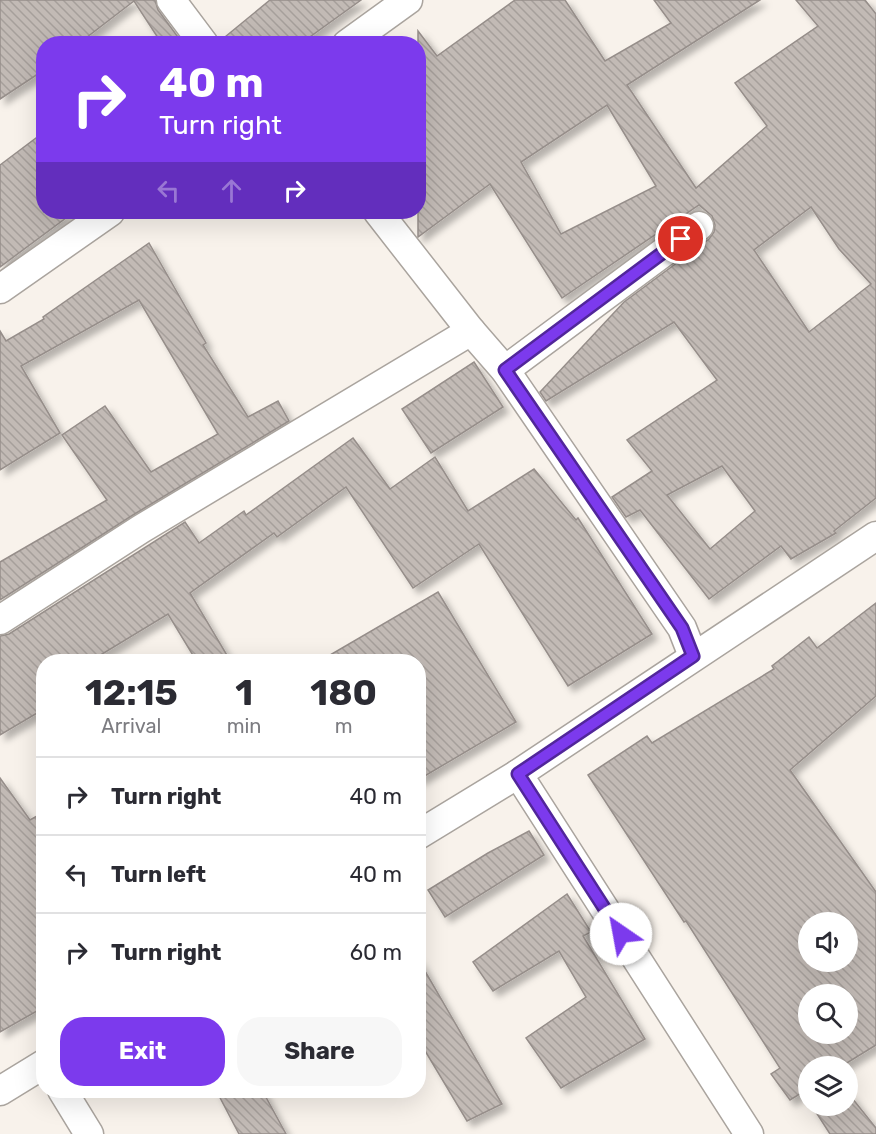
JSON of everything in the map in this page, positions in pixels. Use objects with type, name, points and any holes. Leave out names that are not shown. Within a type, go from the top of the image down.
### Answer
[{"type":"street","points":[[171,0],[198,36]]},
{"type":"street","points":[[357,36],[408,0]]},
{"type":"street","points":[[0,290],[100,219]]},
{"type":"street","points":[[383,219],[471,331],[505,370],[682,628],[693,656]]},
{"type":"street","points":[[505,370],[699,226]]},
{"type":"street","points":[[0,620],[141,529],[471,331]]},
{"type":"street","points":[[426,830],[518,774],[876,536]]},
{"type":"street","points":[[518,774],[749,1134]]},
{"type":"street","points":[[0,1091],[36,1069]]},
{"type":"street","points":[[67,1098],[89,1134]]},
{"type":"building","points":[[0,0],[155,0],[158,10],[177,36],[157,36],[134,1],[88,36],[36,36],[36,75],[0,99]]},
{"type":"building","points":[[270,0],[361,0],[311,36],[226,36]]},
{"type":"building","points":[[515,0],[565,0],[605,61],[671,23],[654,0],[760,0],[627,85],[696,188],[767,126],[735,83],[818,26],[796,0],[865,0],[876,14],[876,498],[834,531],[836,533],[791,559],[781,546],[709,599],[640,510],[626,517],[612,497],[652,471],[627,440],[717,380],[674,322],[546,401],[540,392],[624,302],[709,239],[714,232],[715,225],[712,216],[699,205],[562,298],[490,184],[418,237],[418,219],[426,219],[426,42],[437,56]],"holes":[[[607,105],[656,186],[561,234],[521,162]],[[811,207],[839,249],[871,284],[809,332],[754,250]],[[722,466],[755,511],[710,549],[667,495]]]},
{"type":"building","points":[[36,138],[36,219],[65,219],[0,267],[0,165]]},
{"type":"building","points":[[149,243],[206,343],[203,345],[248,417],[278,401],[289,421],[133,515],[0,600],[0,562],[107,500],[62,435],[105,406],[151,472],[218,434],[139,300],[21,366],[60,433],[0,470],[0,331],[6,341],[44,319],[43,317]]},
{"type":"building","points":[[474,362],[503,407],[431,453],[402,409]]},
{"type":"building","points":[[353,438],[390,489],[435,457],[468,511],[534,469],[576,520],[578,518],[652,634],[568,686],[479,544],[413,588],[346,487],[277,537],[274,533],[190,593],[226,654],[192,654],[168,614],[102,654],[36,654],[36,714],[0,735],[0,636],[9,634],[185,522],[199,543],[244,511],[246,515]]},
{"type":"building","points":[[438,592],[516,722],[426,775],[426,654],[332,654]]},
{"type":"building","points":[[876,603],[876,696],[790,770],[876,892],[876,1045],[858,1056],[798,1056],[798,1095],[790,1100],[771,1074],[780,1068],[686,921],[684,922],[588,775],[647,736],[652,743],[774,669],[772,666],[809,637],[817,648]]},
{"type":"building","points":[[0,778],[30,820],[36,817],[36,1012],[0,1032]]},
{"type":"building","points":[[529,831],[544,855],[445,917],[428,890]]},
{"type":"building","points":[[567,894],[591,932],[583,936],[645,1039],[561,1088],[526,1038],[586,997],[559,951],[493,991],[473,962]]},
{"type":"building","points":[[426,973],[502,1104],[467,1121],[426,1052]]},
{"type":"building","points":[[220,1098],[266,1098],[286,1134],[239,1134]]},
{"type":"building","points":[[858,1106],[876,1128],[876,1134],[830,1134],[818,1116],[858,1116]]},
{"type":"route","points":[[621,934],[518,774],[693,656],[682,628],[505,370],[681,239]]}]
